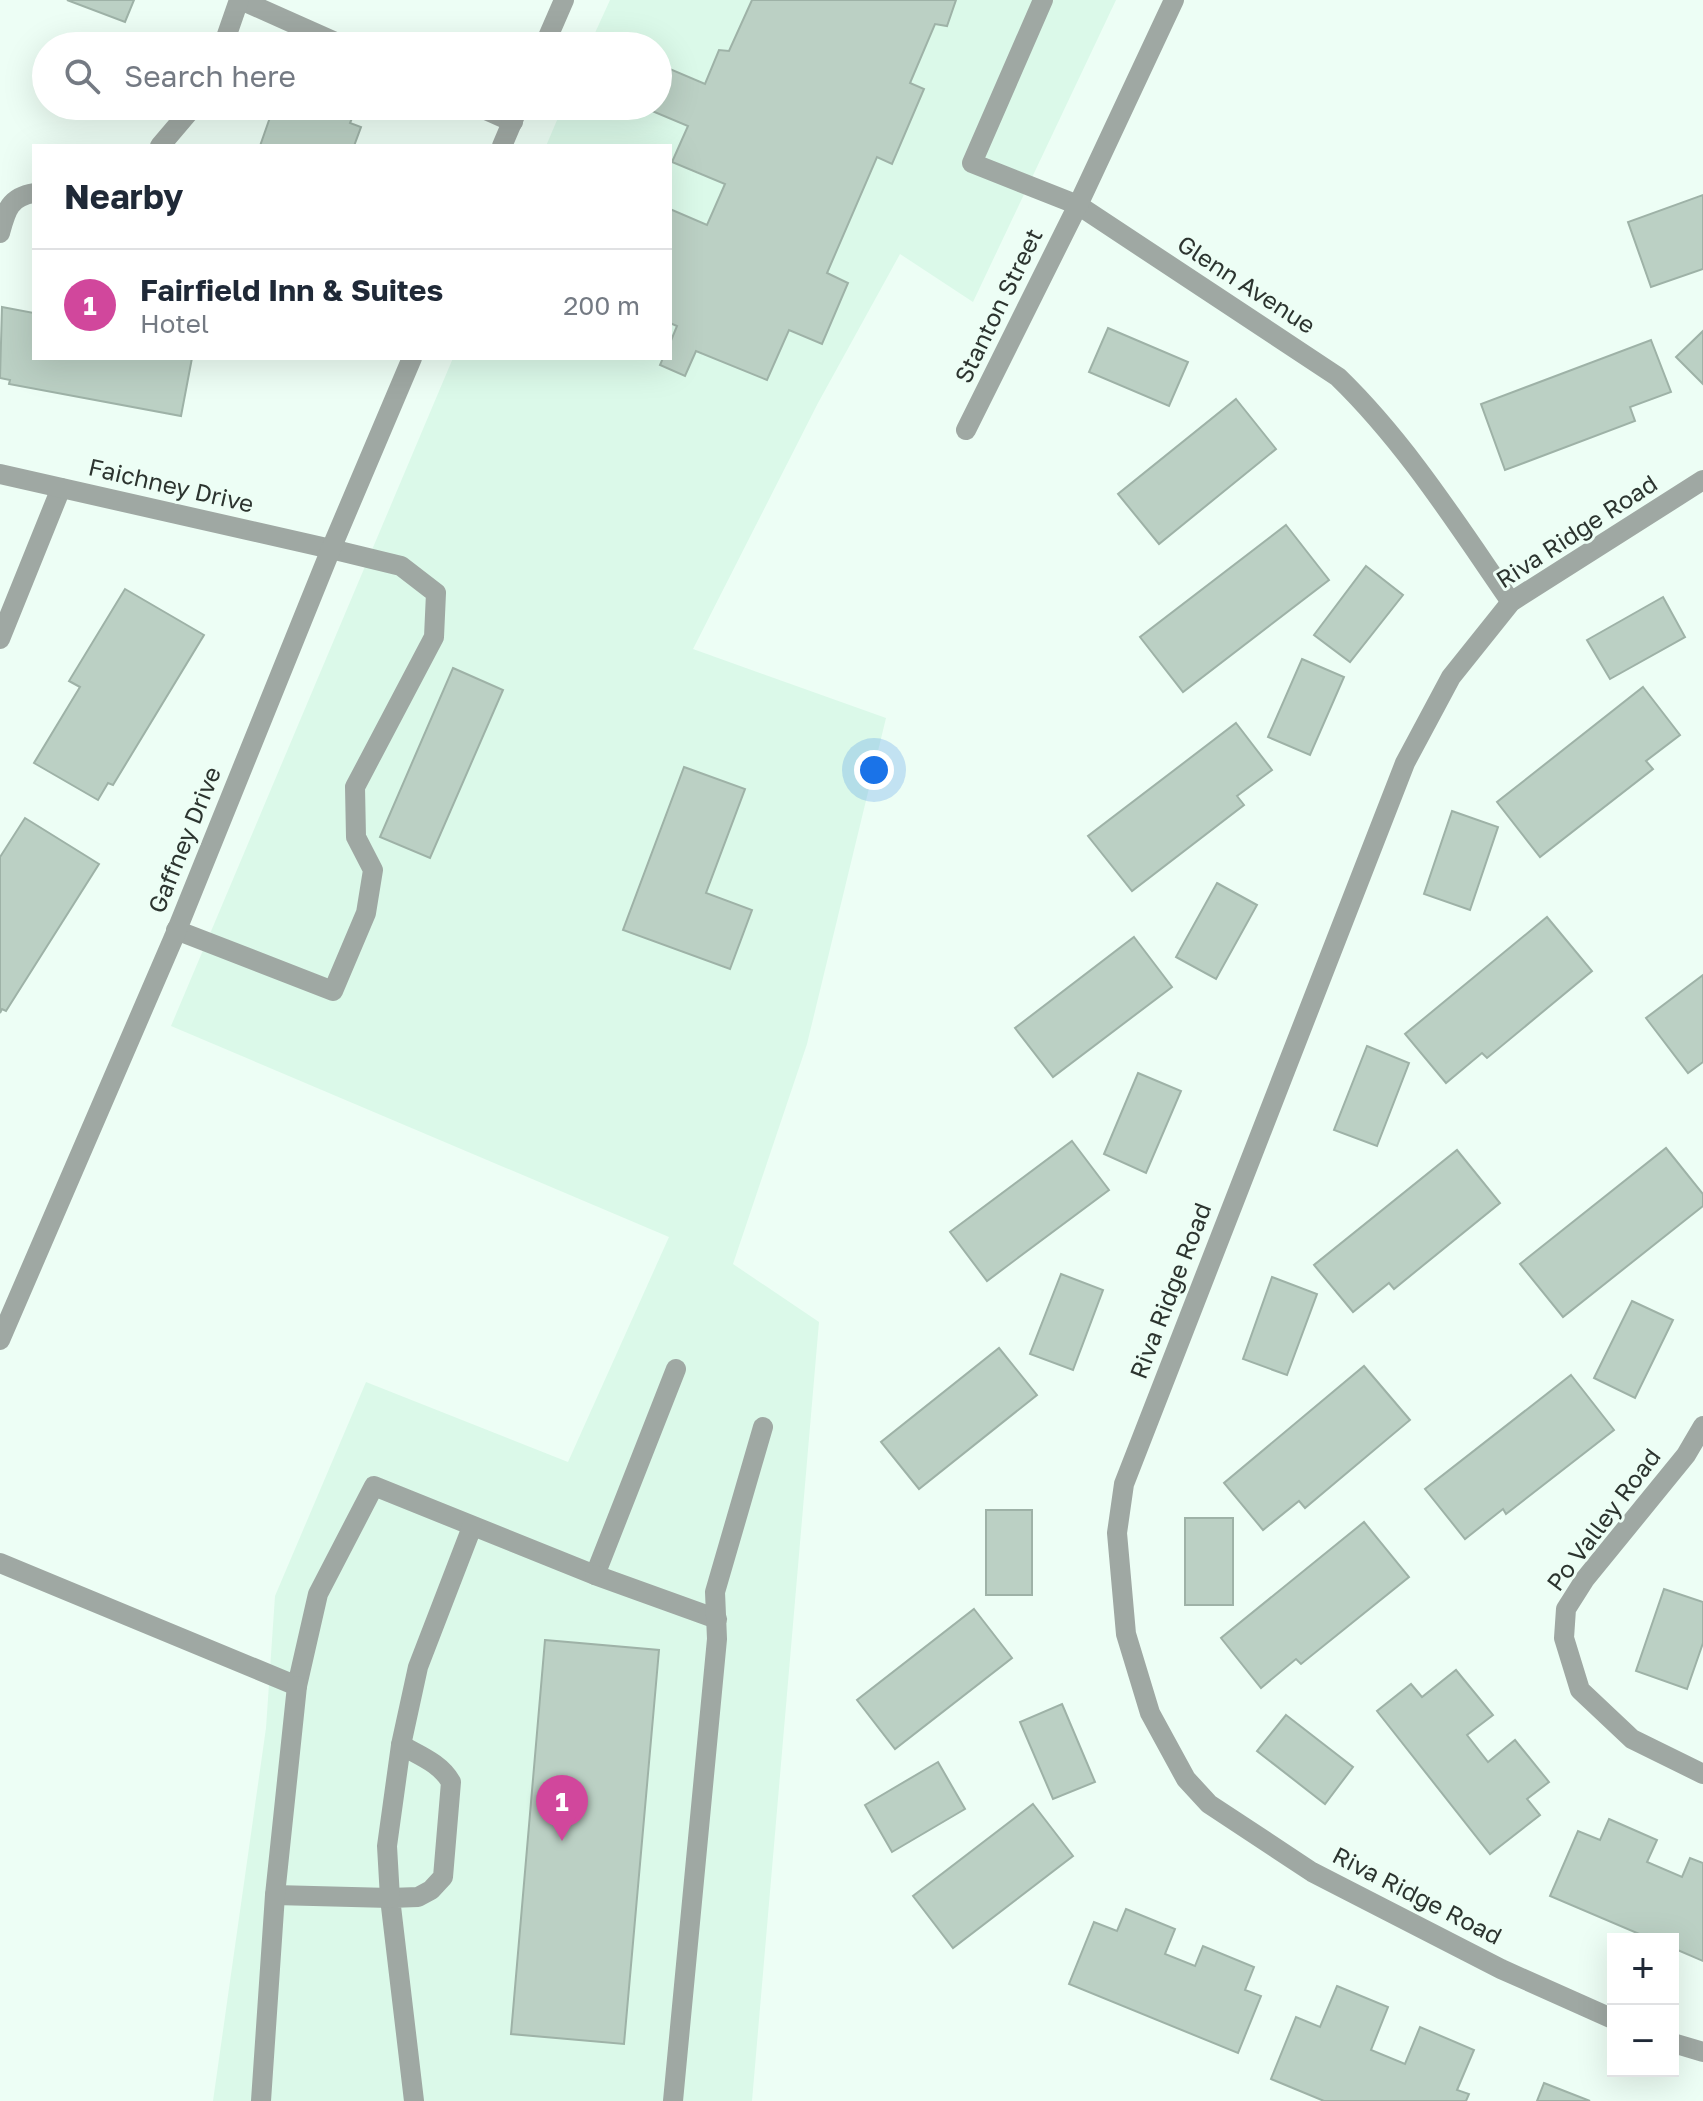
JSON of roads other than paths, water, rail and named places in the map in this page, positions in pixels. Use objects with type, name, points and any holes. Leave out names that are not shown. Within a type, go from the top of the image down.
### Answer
[{"type":"street","points":[[228,32],[240,0],[312,32]]},
{"type":"street","points":[[550,32],[564,0]]},
{"type":"street","name":"Glenn Avenue","points":[[1043,0],[972,163],[1078,205],[1338,377],[1368,406],[1411,459],[1511,602]]},
{"type":"street","points":[[1078,205],[1174,0]]},
{"type":"street","points":[[162,144],[182,120]]},
{"type":"street","points":[[503,144],[513,120]]},
{"type":"street","points":[[0,233],[7,206],[22,195],[32,193]]},
{"type":"street","name":"Stanton Street","points":[[966,430],[1078,205]]},
{"type":"street","name":"Gaffney Drive","points":[[0,1340],[176,930],[411,360]]},
{"type":"street","name":"Faichney Drive","points":[[0,474],[401,566],[436,593],[434,637],[355,787],[356,837],[373,870],[366,913],[333,991],[176,930]]},
{"type":"street","name":"Riva Ridge Road","points":[[1607,2016],[1501,1969],[1312,1872],[1209,1804],[1186,1779],[1150,1713],[1126,1634],[1117,1533],[1124,1484],[1405,763],[1451,677],[1511,602],[1703,480]]},
{"type":"street","points":[[0,639],[61,488]]},
{"type":"street","points":[[595,1575],[676,1369]]},
{"type":"street","name":"Po Valley Road","points":[[1703,1426],[1686,1455],[1585,1579],[1566,1609],[1564,1638],[1580,1690],[1632,1739],[1703,1774]]},
{"type":"street","points":[[673,2101],[716,1654],[715,1592],[763,1427]]},
{"type":"street","points":[[261,2101],[275,1895],[297,1686],[318,1594],[374,1486],[595,1575],[717,1619]]},
{"type":"street","points":[[414,2101],[390,1898],[387,1846],[401,1745],[418,1667],[472,1527]]},
{"type":"street","points":[[0,1563],[297,1686]]},
{"type":"street","points":[[275,1895],[418,1897],[431,1890],[443,1877],[451,1782],[445,1771],[436,1764],[401,1745]]},
{"type":"street","points":[[1679,2045],[1703,2052]]},
{"type":"place","name":"Fairfield Inn & Suites","points":[[562,1841]]}]
